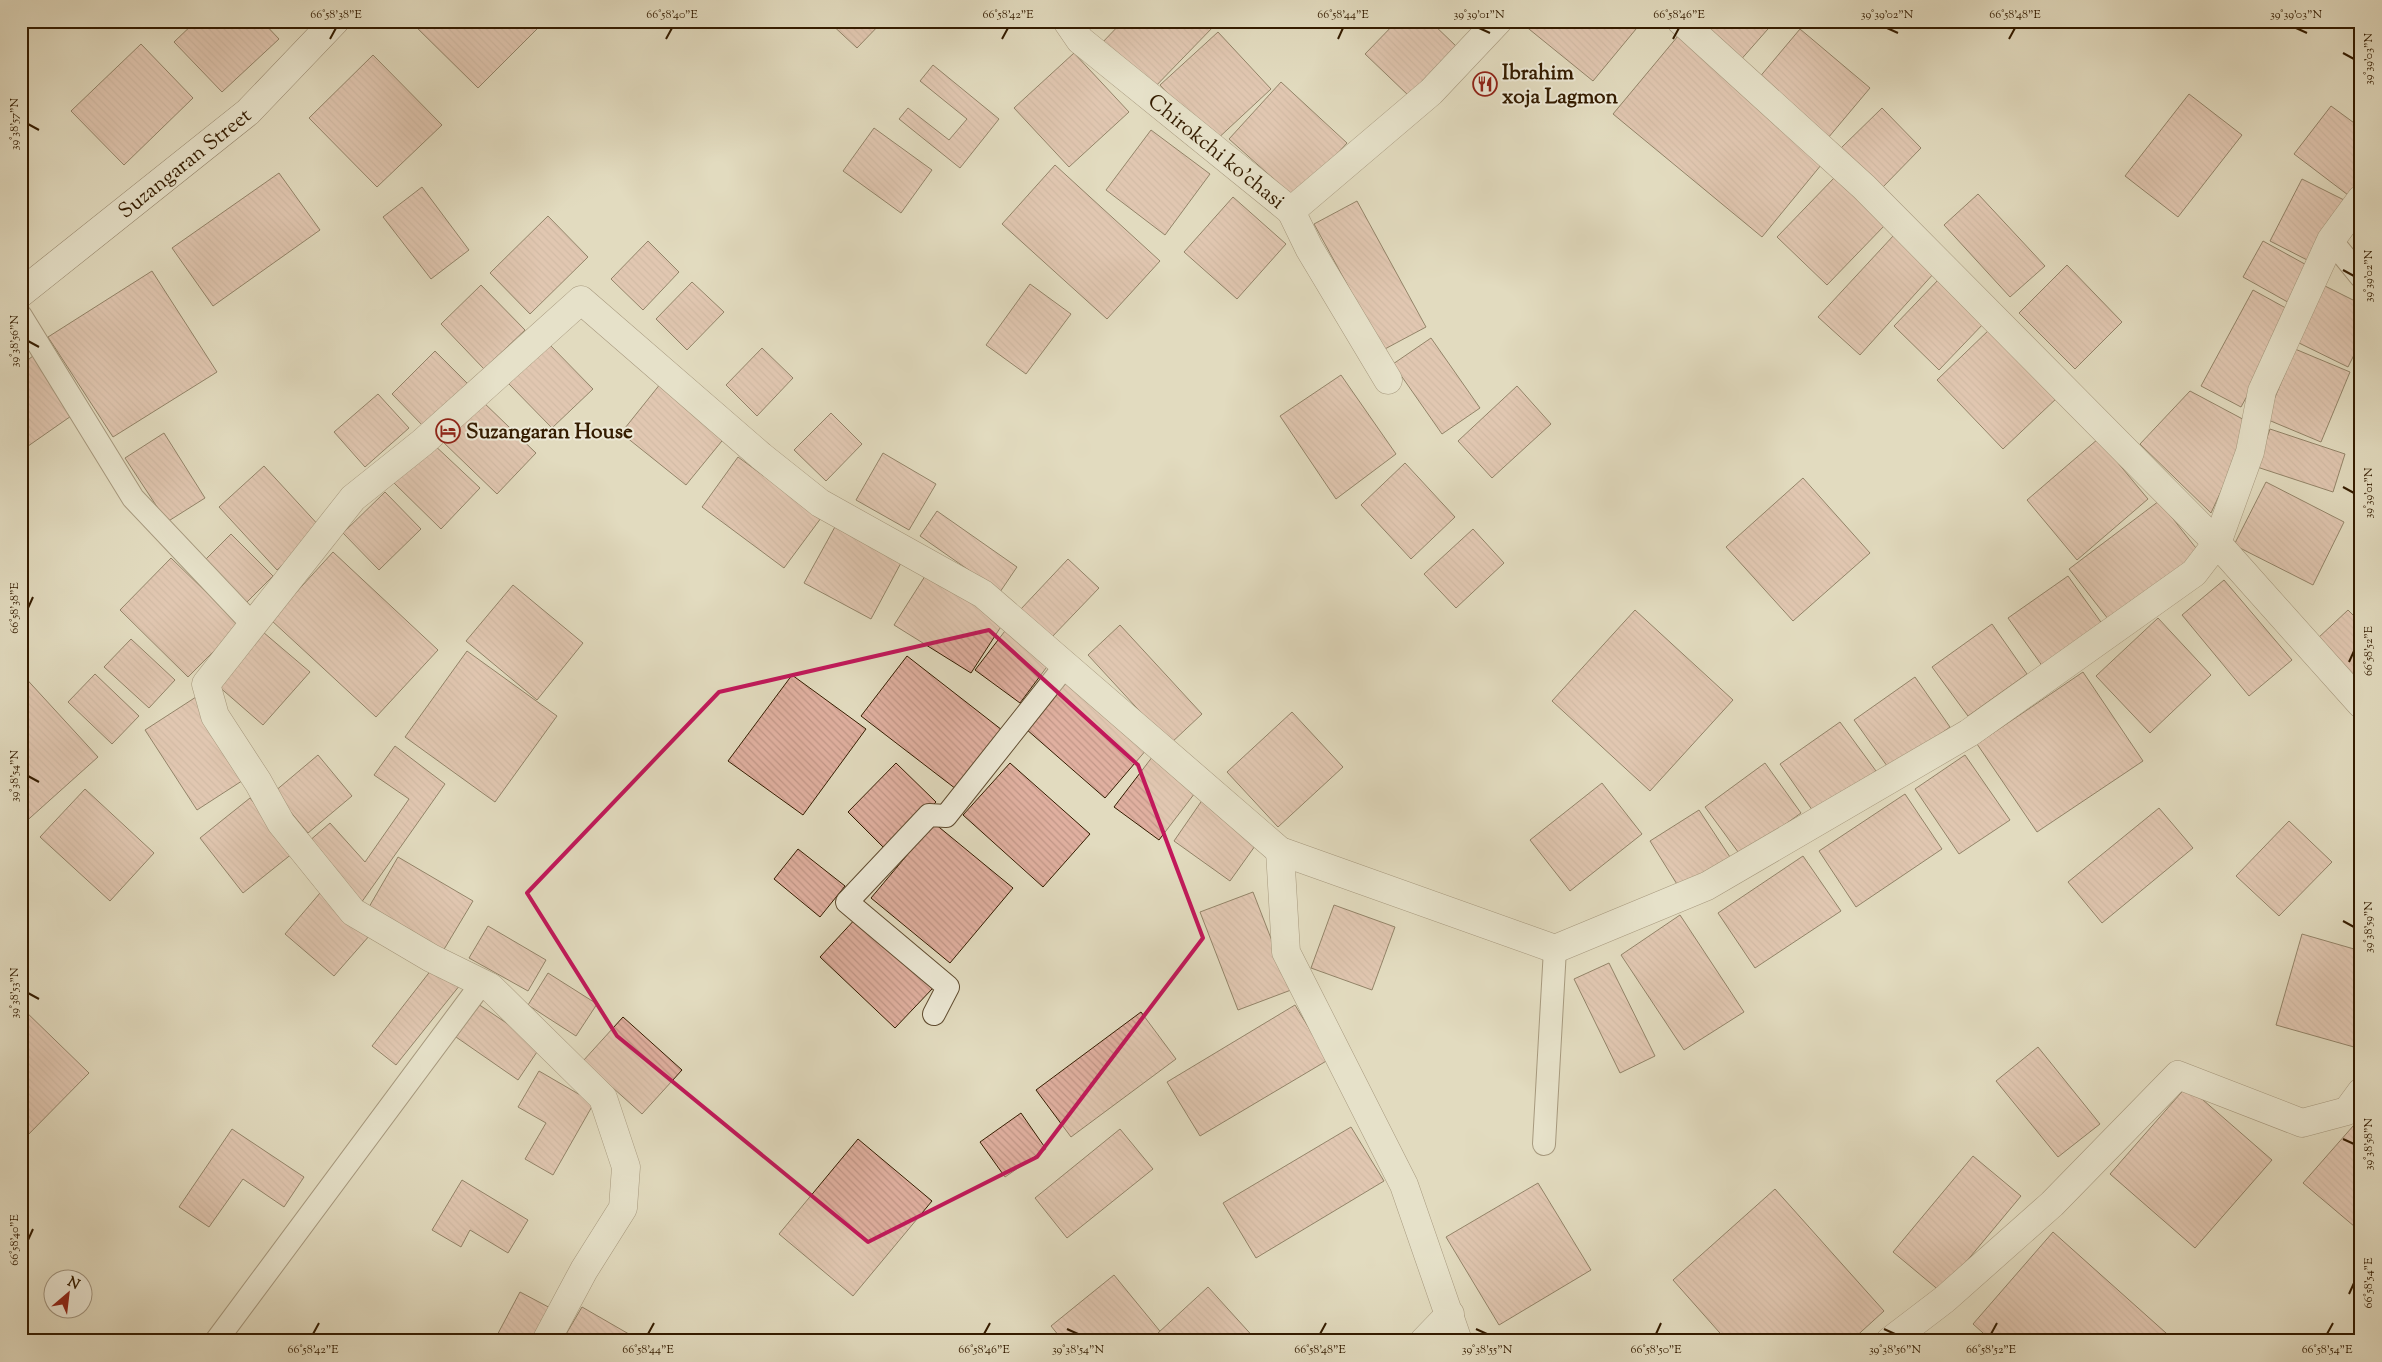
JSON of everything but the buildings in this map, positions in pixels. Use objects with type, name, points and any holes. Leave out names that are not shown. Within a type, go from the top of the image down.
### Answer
[{"type":"street","name":"Suzangaran Street","points":[[21,292],[248,112],[335,21]]},
{"type":"street","name":"Chirokchi ko'chasi","points":[[1067,21],[1080,40],[1291,211],[1431,92],[1498,21]]},
{"type":"street","points":[[1681,21],[1864,187],[2217,543],[2361,704]]},
{"type":"street","points":[[546,1341],[584,1270],[623,1208],[626,1167],[603,1098],[490,987],[431,958],[353,912],[280,823],[258,782],[215,716],[206,684],[254,626],[353,498],[424,442],[581,300],[761,456],[820,502],[983,594],[1280,851],[1555,950],[1707,886],[1969,733],[2194,573],[2217,543],[2250,452],[2262,391],[2331,240],[2361,199]]},
{"type":"street","points":[[1291,211],[1308,248],[1388,380]]},
{"type":"street","points":[[1280,851],[1286,952],[1404,1185],[1458,1341]]},
{"type":"street","points":[[1890,1341],[1945,1299],[2052,1204],[2178,1075],[2302,1123],[2347,1111],[2361,1092]]},
{"type":"street","points":[[1424,1341],[1450,1314]]},
{"type":"lane","points":[[2331,240],[2361,277]]},
{"type":"lane","points":[[21,316],[133,498],[254,626]]},
{"type":"lane","points":[[934,1014],[948,987],[847,902],[929,815],[946,816],[1065,666]]},
{"type":"lane","points":[[1544,1144],[1555,950]]},
{"type":"lane","points":[[216,1341],[482,982]]},
{"type":"highlighted area","points":[[989,630],[1138,765],[1203,938],[1037,1157],[868,1242],[617,1036],[527,893],[719,692]]},
{"type":"place","name":"Ibrahim xoja Lagmon","points":[[1485,84]]},
{"type":"place","name":"Suzangaran House","points":[[448,431]]}]
